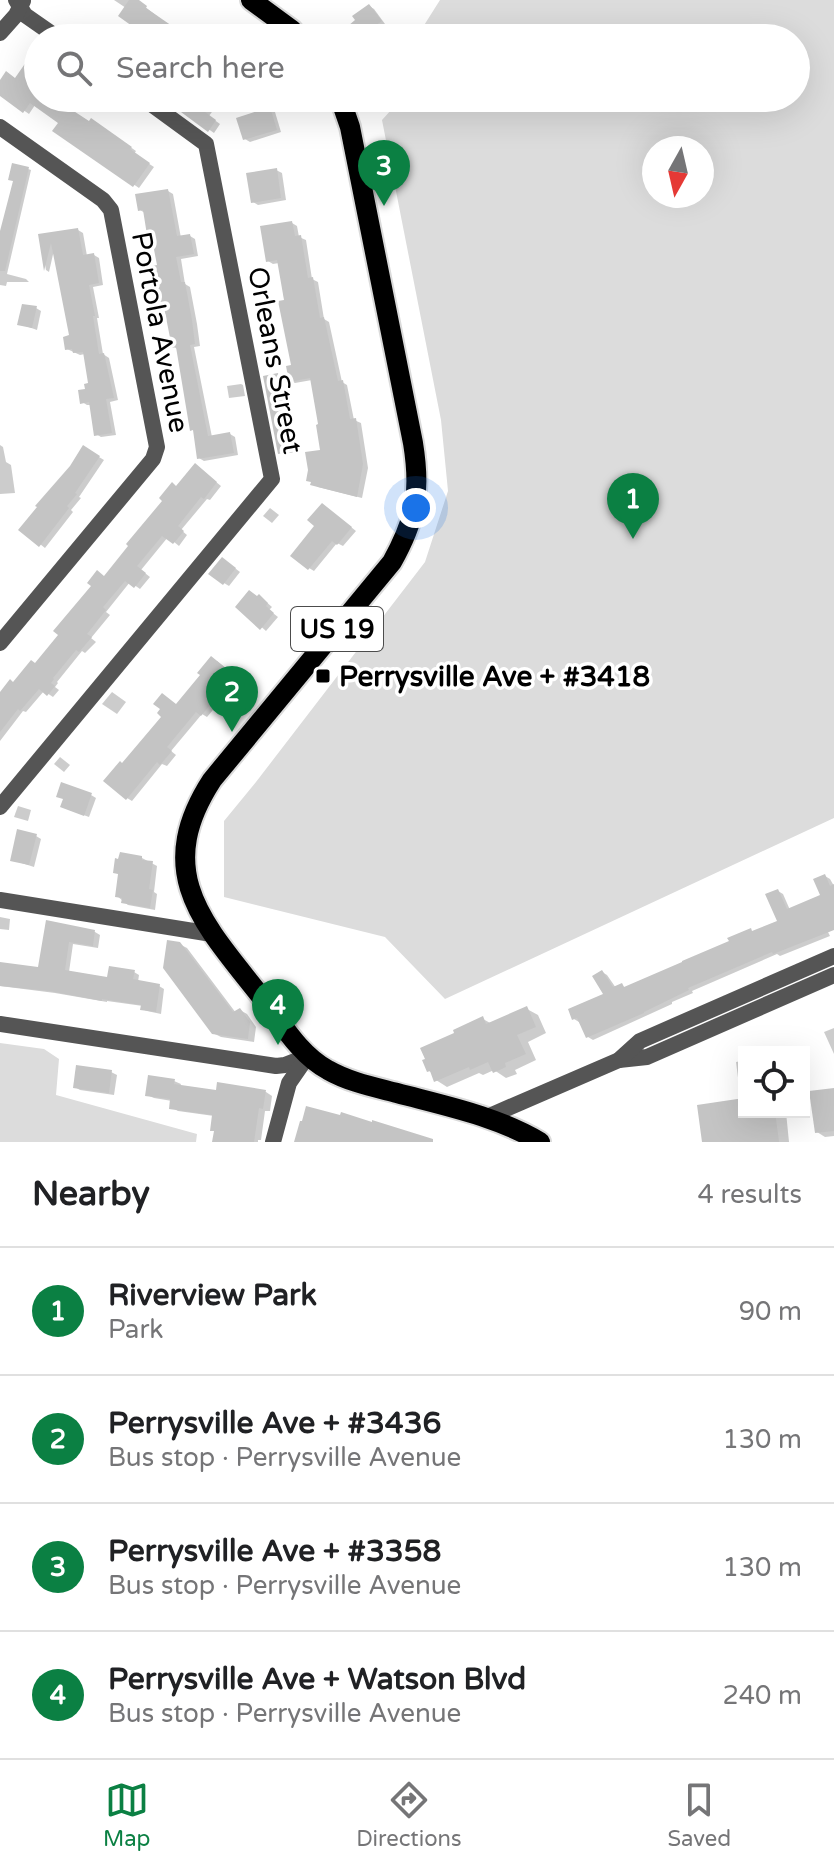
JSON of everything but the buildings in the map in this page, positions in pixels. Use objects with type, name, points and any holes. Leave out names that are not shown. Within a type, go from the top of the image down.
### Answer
[{"type":"main road","points":[[251,0],[284,24]]},
{"type":"main road","name":"US 19","points":[[345,112],[413,443],[417,493],[411,521],[392,562],[212,780],[194,811],[187,834],[187,881],[194,903],[212,934],[308,1056],[326,1070],[347,1079],[487,1117],[540,1142]]},
{"type":"street","points":[[0,33],[12,22],[20,2]]},
{"type":"street","points":[[20,2],[25,15],[38,24]]},
{"type":"street","name":"Orleans Street","points":[[0,807],[272,479],[206,144],[162,112]]},
{"type":"street","name":"Portola Avenue","points":[[0,127],[103,200],[111,210],[157,447],[153,459],[0,643]]},
{"type":"street","points":[[0,900],[212,934]]},
{"type":"street","points":[[619,1060],[640,1041],[834,956]]},
{"type":"street","points":[[487,1117],[619,1060],[647,1057],[834,975]]},
{"type":"street","points":[[0,1024],[276,1066],[308,1056]]},
{"type":"street","points":[[273,1142],[289,1083],[308,1056]]},
{"type":"shaded area","points":[[440,0],[834,0],[834,818],[445,999],[385,937],[224,897],[224,821],[425,562],[448,491],[441,420],[382,120],[389,112],[810,112],[810,24],[425,24]]},
{"type":"shaded area","points":[[0,1043],[44,1049],[59,1059],[56,1095],[197,1134],[196,1142],[0,1142]]},
{"type":"place","name":"Perrysville Ave + #3358","points":[[384,206]]},
{"type":"place","name":"Riverview Park","points":[[633,539]]},
{"type":"place","name":"Perrysville Ave + #3418","points":[[323,676]]},
{"type":"place","name":"Perrysville Ave + #3436","points":[[232,732]]},
{"type":"place","name":"Perrysville Ave + Watson Blvd","points":[[278,1045]]}]
